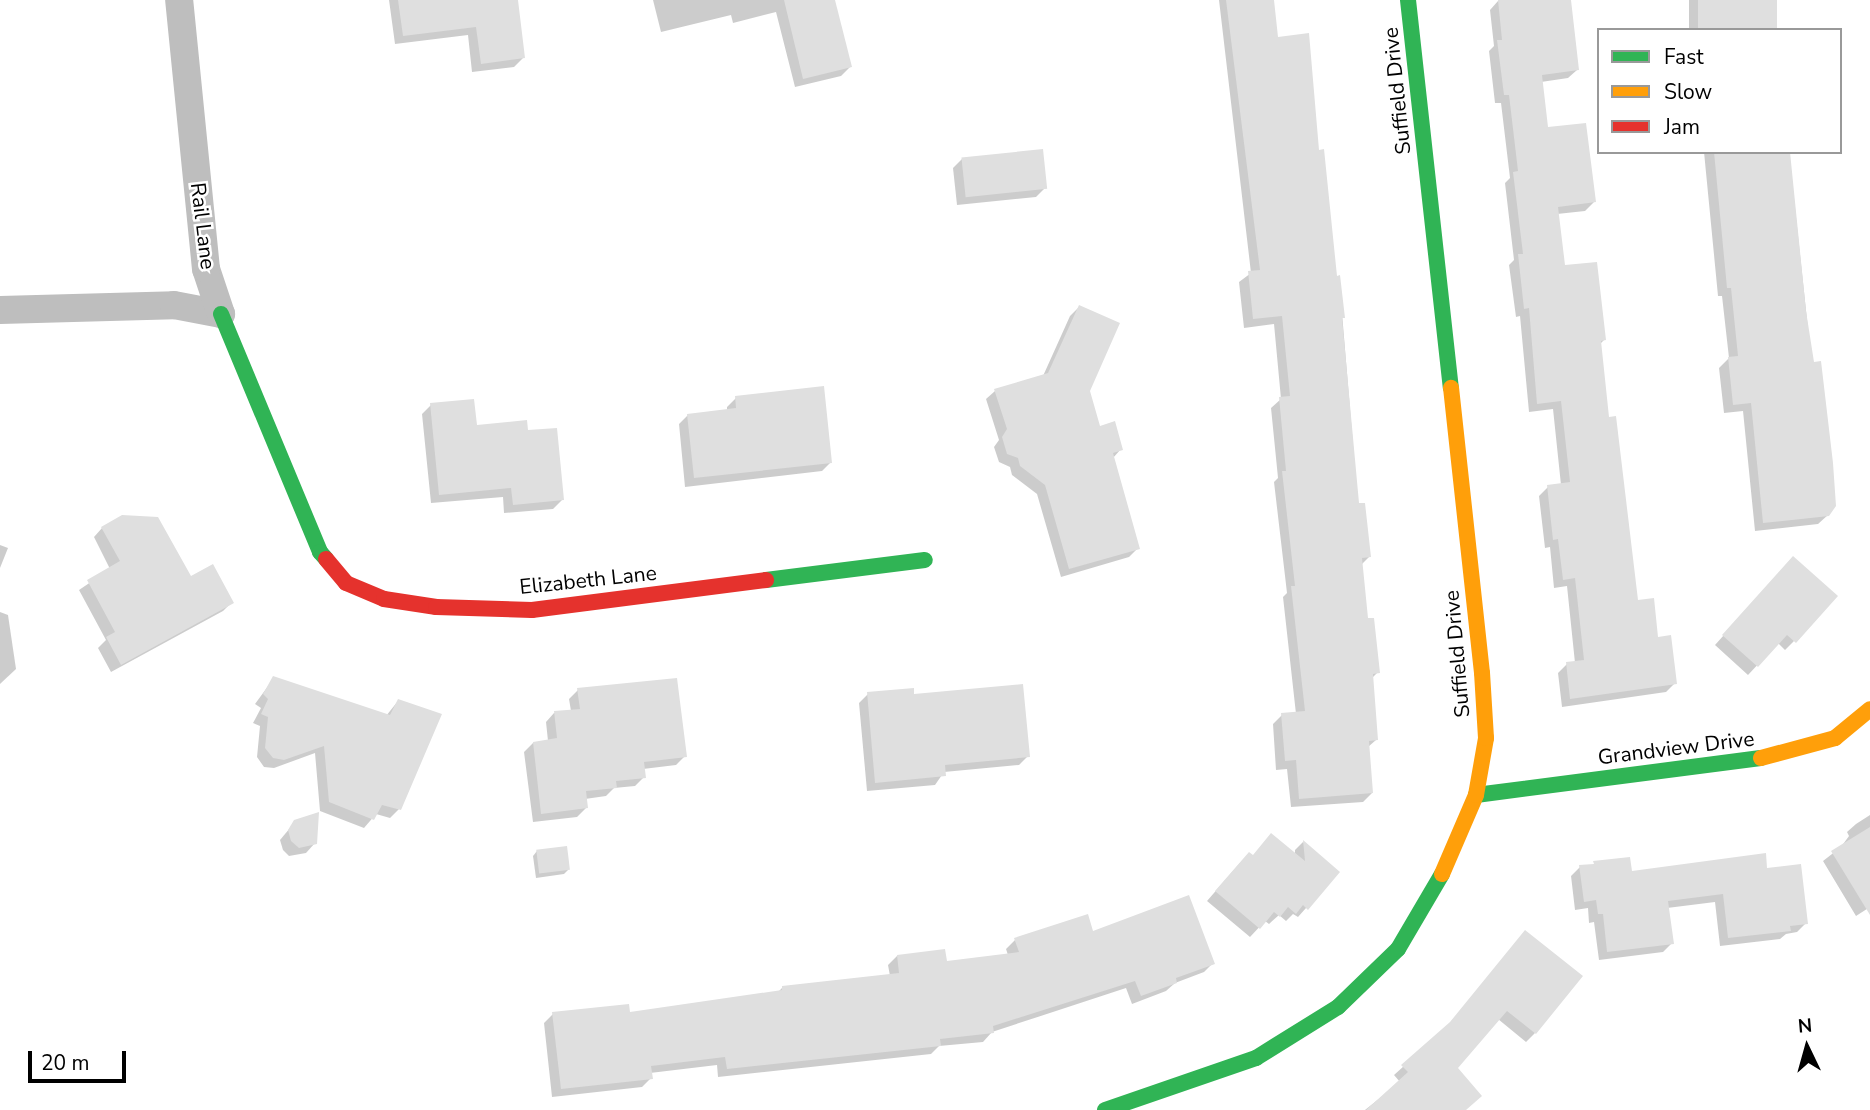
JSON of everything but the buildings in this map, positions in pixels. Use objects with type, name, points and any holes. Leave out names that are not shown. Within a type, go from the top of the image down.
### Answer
[{"type":"street","name":"Rail Lane","points":[[179,0],[206,269],[220,314]]},
{"type":"street","name":"Suffield Drive","points":[[1105,1110],[1256,1058],[1338,1007],[1398,949],[1438,883],[1476,795],[1486,738],[1482,673],[1408,0]]},
{"type":"street","points":[[0,310],[174,305],[220,314]]},
{"type":"street","name":"Elizabeth Lane","points":[[220,314],[320,552],[346,583],[384,599],[436,607],[532,610],[925,560]]},
{"type":"street","name":"Grandview Drive","points":[[1476,795],[1763,758],[1835,738],[1870,709]]},
{"type":"traffic: fast","points":[[1408,0],[1451,388]]},
{"type":"traffic: fast","points":[[221,314],[320,552],[326,559]]},
{"type":"traffic: fast","points":[[766,580],[925,560]]},
{"type":"traffic: fast","points":[[1476,795],[1761,758]]},
{"type":"traffic: fast","points":[[1105,1110],[1256,1058],[1338,1007],[1398,949],[1442,874]]},
{"type":"traffic: slow","points":[[1442,874],[1476,795],[1486,738],[1482,673],[1451,388]]},
{"type":"traffic: slow","points":[[1761,758],[1835,738],[1870,709]]},
{"type":"traffic: jam","points":[[326,559],[346,583],[384,599],[436,607],[532,610],[766,580]]}]
